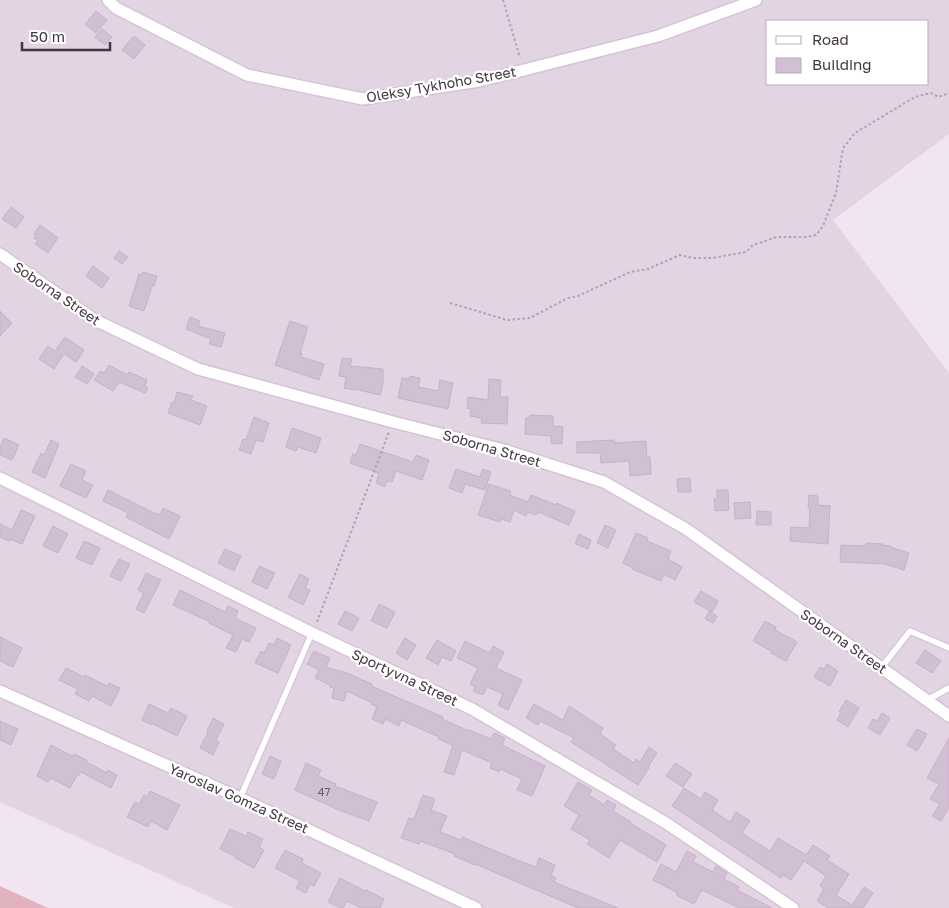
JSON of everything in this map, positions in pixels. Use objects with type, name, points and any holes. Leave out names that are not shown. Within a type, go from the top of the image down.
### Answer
[{"type":"street","name":"Oleksy Tykhoho Street","points":[[108,0],[116,8],[246,75],[363,99],[479,81],[524,70],[658,36],[756,0]]},
{"type":"street","name":"Soborna Street","points":[[0,254],[95,320],[198,369],[504,450],[604,482],[686,529],[949,716]]},
{"type":"street","name":"Sportyvna Street","points":[[0,478],[312,633],[472,708],[666,823],[792,908]]},
{"type":"street","name":"Yaroslav Gomza Street","points":[[0,691],[240,798],[476,908]]},
{"type":"lane","points":[[881,668],[910,631],[949,648]]},
{"type":"lane","points":[[240,798],[312,633]]},
{"type":"lane","points":[[927,700],[949,688]]},
{"type":"path","points":[[503,0],[524,70]]},
{"type":"path","points":[[450,303],[507,320],[530,318],[568,298],[578,296],[630,272],[648,269],[680,255],[693,258],[712,258],[746,252],[753,245],[777,237],[807,237],[816,235],[823,226],[836,193],[843,148],[855,133],[915,97],[931,93],[938,97],[949,93]]},
{"type":"path","points":[[312,633],[393,422]]},
{"type":"shaded area","points":[[0,0],[949,0],[949,134],[833,220],[949,373],[949,908],[234,908],[0,802]]},
{"type":"shaded area","points":[[0,886],[48,908],[0,908]]},
{"type":"building","points":[[96,11],[107,20],[96,33],[85,24]]},
{"type":"building","points":[[102,29],[112,37],[105,45],[95,37]]},
{"type":"building","points":[[134,36],[145,45],[134,59],[122,50]]},
{"type":"building","points":[[11,207],[24,217],[16,228],[2,219]]},
{"type":"building","points":[[40,225],[58,238],[48,253],[35,244],[38,240],[34,238],[36,235],[34,234]]},
{"type":"building","points":[[119,251],[128,257],[122,264],[114,258]]},
{"type":"building","points":[[93,266],[109,278],[102,288],[86,276]]},
{"type":"building","points":[[143,272],[157,276],[144,311],[129,306],[139,274],[142,275]]},
{"type":"building","points":[[0,311],[12,323],[0,336]]},
{"type":"building","points":[[190,317],[200,321],[198,326],[225,333],[221,347],[209,344],[211,339],[186,329]]},
{"type":"building","points":[[290,321],[308,327],[300,353],[302,353],[301,357],[324,364],[319,380],[275,365]]},
{"type":"building","points":[[65,337],[84,350],[76,362],[64,354],[54,369],[39,359],[48,346],[55,351]]},
{"type":"building","points":[[342,358],[352,359],[350,366],[383,369],[383,384],[380,395],[344,388],[346,377],[339,376]]},
{"type":"building","points":[[109,365],[127,375],[129,372],[147,380],[145,386],[148,388],[145,393],[119,382],[113,391],[94,380],[100,371],[104,373]]},
{"type":"building","points":[[82,366],[94,374],[87,384],[75,377]]},
{"type":"building","points":[[410,376],[420,378],[418,387],[438,391],[440,380],[453,383],[448,409],[398,398],[402,378],[409,379]]},
{"type":"building","points":[[489,379],[501,380],[500,397],[508,397],[507,424],[481,423],[482,418],[470,416],[471,409],[467,408],[468,397],[488,400]]},
{"type":"building","points":[[177,392],[193,396],[191,400],[207,406],[200,425],[168,413],[172,402],[174,403]]},
{"type":"building","points":[[530,415],[553,416],[553,426],[563,427],[562,444],[551,443],[551,436],[525,434],[526,418],[530,418]]},
{"type":"building","points":[[254,417],[269,423],[263,442],[256,440],[251,454],[239,450],[243,439],[246,440]]},
{"type":"building","points":[[292,428],[321,438],[316,453],[298,447],[296,451],[286,447]]},
{"type":"building","points":[[4,438],[19,445],[12,460],[0,455],[0,447]]},
{"type":"building","points":[[51,440],[59,444],[45,478],[32,472],[41,453],[44,455]]},
{"type":"building","points":[[614,440],[615,443],[646,441],[647,457],[650,457],[651,474],[630,476],[629,461],[601,463],[600,453],[577,453],[577,442]]},
{"type":"building","points":[[360,444],[413,462],[416,455],[429,460],[422,480],[396,471],[392,482],[387,481],[385,487],[376,483],[379,473],[350,463],[353,454],[356,455]]},
{"type":"building","points":[[71,464],[86,471],[82,480],[93,485],[86,498],[60,486]]},
{"type":"building","points":[[456,469],[480,477],[483,469],[491,472],[485,490],[465,484],[462,493],[449,488]]},
{"type":"building","points":[[690,478],[691,492],[678,492],[677,479]]},
{"type":"building","points":[[489,484],[511,491],[510,495],[528,502],[531,495],[575,511],[569,525],[538,512],[536,515],[527,512],[526,516],[514,510],[510,522],[501,519],[500,522],[478,515]]},
{"type":"building","points":[[108,490],[156,514],[160,515],[163,508],[180,516],[169,539],[126,517],[128,513],[103,501]]},
{"type":"building","points":[[717,490],[728,490],[729,510],[715,511],[714,499],[717,499]]},
{"type":"building","points":[[809,495],[818,496],[818,505],[830,506],[828,544],[790,541],[791,527],[809,528]]},
{"type":"building","points":[[750,502],[751,518],[735,519],[734,503]]},
{"type":"building","points":[[21,510],[35,516],[22,544],[0,537],[0,524],[12,530]]},
{"type":"building","points":[[757,511],[771,512],[771,525],[756,525]]},
{"type":"building","points":[[605,525],[616,530],[608,548],[597,543]]},
{"type":"building","points":[[53,526],[68,534],[58,553],[43,546]]},
{"type":"building","points":[[636,533],[648,538],[647,541],[671,551],[668,559],[682,567],[675,580],[664,574],[661,581],[632,569],[623,563]]},
{"type":"building","points":[[579,534],[591,540],[588,549],[575,544]]},
{"type":"building","points":[[84,541],[100,548],[92,565],[76,558]]},
{"type":"building","points":[[866,543],[883,544],[909,553],[904,570],[885,564],[840,562],[841,545],[866,546]]},
{"type":"building","points":[[225,549],[241,556],[234,571],[218,563]]},
{"type":"building","points":[[119,559],[130,564],[121,581],[110,576]]},
{"type":"building","points":[[259,566],[275,573],[267,589],[252,582]]},
{"type":"building","points":[[146,573],[161,580],[144,613],[136,609],[144,593],[138,590]]},
{"type":"building","points":[[300,574],[309,579],[305,588],[310,590],[303,605],[288,597]]},
{"type":"building","points":[[180,590],[225,612],[228,606],[238,611],[235,618],[256,628],[249,642],[242,639],[236,652],[226,648],[233,635],[173,605]]},
{"type":"building","points":[[701,591],[718,601],[712,612],[694,602]]},
{"type":"building","points":[[379,604],[395,612],[387,628],[371,621]]},
{"type":"building","points":[[345,611],[359,618],[352,631],[338,624]]},
{"type":"building","points":[[709,611],[717,616],[713,623],[705,619]]},
{"type":"building","points":[[765,621],[776,627],[775,630],[797,642],[786,661],[753,641]]},
{"type":"building","points":[[0,637],[22,648],[13,667],[0,661]]},
{"type":"building","points":[[277,638],[291,645],[278,673],[255,663],[261,651],[264,653],[269,643],[274,645]]},
{"type":"building","points":[[405,638],[416,645],[407,660],[396,653]]},
{"type":"building","points":[[437,640],[456,651],[451,661],[442,657],[438,665],[426,658]]},
{"type":"building","points":[[465,641],[490,653],[493,646],[504,652],[496,668],[522,680],[508,710],[498,705],[503,694],[487,687],[483,695],[473,691],[475,687],[470,684],[478,668],[457,658]]},
{"type":"building","points":[[925,650],[941,661],[932,673],[916,663]]},
{"type":"building","points":[[314,651],[330,658],[326,667],[353,675],[372,684],[371,686],[443,717],[442,719],[469,731],[491,739],[494,733],[505,738],[502,745],[545,766],[532,796],[517,790],[522,779],[500,769],[499,772],[490,768],[492,763],[462,750],[454,775],[444,772],[453,745],[401,720],[399,726],[385,719],[383,724],[372,719],[377,707],[347,691],[344,701],[332,698],[334,688],[315,678],[319,670],[307,664]]},
{"type":"building","points":[[827,664],[838,671],[830,686],[814,677],[820,667],[824,669]]},
{"type":"building","points":[[66,668],[107,686],[109,683],[120,688],[111,706],[92,696],[89,701],[75,694],[78,689],[59,680]]},
{"type":"building","points":[[846,700],[859,708],[848,727],[837,720]]},
{"type":"building","points":[[149,704],[168,713],[171,708],[187,716],[177,736],[142,720]]},
{"type":"building","points":[[534,704],[563,720],[569,706],[603,728],[600,734],[616,745],[613,749],[634,763],[636,759],[640,762],[649,747],[657,753],[638,785],[571,742],[574,738],[540,721],[538,725],[526,718]]},
{"type":"building","points":[[882,713],[890,718],[880,735],[868,728],[873,719],[877,721]]},
{"type":"building","points":[[213,718],[224,724],[216,740],[219,742],[213,755],[200,748]]},
{"type":"building","points":[[0,721],[18,729],[11,745],[0,740]]},
{"type":"building","points":[[917,729],[927,734],[917,751],[907,745]]},
{"type":"building","points":[[949,738],[949,809],[941,821],[932,816],[940,804],[930,799],[939,784],[927,778]]},
{"type":"building","points":[[51,745],[72,756],[74,754],[87,760],[86,762],[107,773],[108,770],[117,775],[111,788],[81,772],[77,775],[70,788],[51,778],[48,782],[37,776]]},
{"type":"building","points":[[270,756],[281,761],[274,779],[262,774]]},
{"type":"building","points":[[306,763],[321,770],[318,776],[336,784],[335,786],[377,802],[369,821],[341,811],[295,790]]},
{"type":"building","points":[[675,763],[692,774],[683,787],[666,776]]},
{"type":"building","points":[[578,782],[592,790],[589,795],[604,805],[607,800],[616,805],[613,811],[666,845],[657,862],[620,840],[609,858],[587,844],[590,840],[571,829],[579,815],[564,806]]},
{"type":"building","points":[[684,788],[701,799],[705,792],[718,800],[712,810],[730,822],[736,812],[750,821],[742,833],[770,851],[778,838],[806,855],[813,845],[830,856],[827,860],[849,874],[836,895],[852,905],[864,887],[873,893],[863,908],[828,908],[817,901],[824,889],[820,886],[826,876],[804,861],[791,880],[783,875],[781,878],[672,806]]},
{"type":"building","points":[[150,791],[180,805],[167,830],[151,821],[148,827],[127,817],[135,802],[139,804],[144,795],[147,797]]},
{"type":"building","points":[[423,795],[435,799],[431,810],[447,816],[440,832],[461,840],[462,837],[536,867],[539,858],[555,865],[551,875],[556,878],[554,882],[618,908],[578,908],[454,856],[455,854],[420,841],[419,844],[401,838],[409,818],[414,819]]},
{"type":"building","points":[[230,829],[246,836],[248,832],[263,839],[259,847],[264,850],[254,868],[220,849]]},
{"type":"building","points":[[285,850],[303,859],[302,863],[321,873],[314,886],[310,884],[306,893],[296,888],[300,881],[275,868]]},
{"type":"building","points":[[687,851],[696,856],[693,862],[713,872],[716,866],[727,873],[724,879],[739,887],[737,890],[772,908],[739,908],[702,890],[694,904],[653,880],[661,864],[676,872]]},
{"type":"building","points":[[340,878],[384,899],[380,908],[361,908],[347,901],[343,908],[340,908],[328,902]]}]
